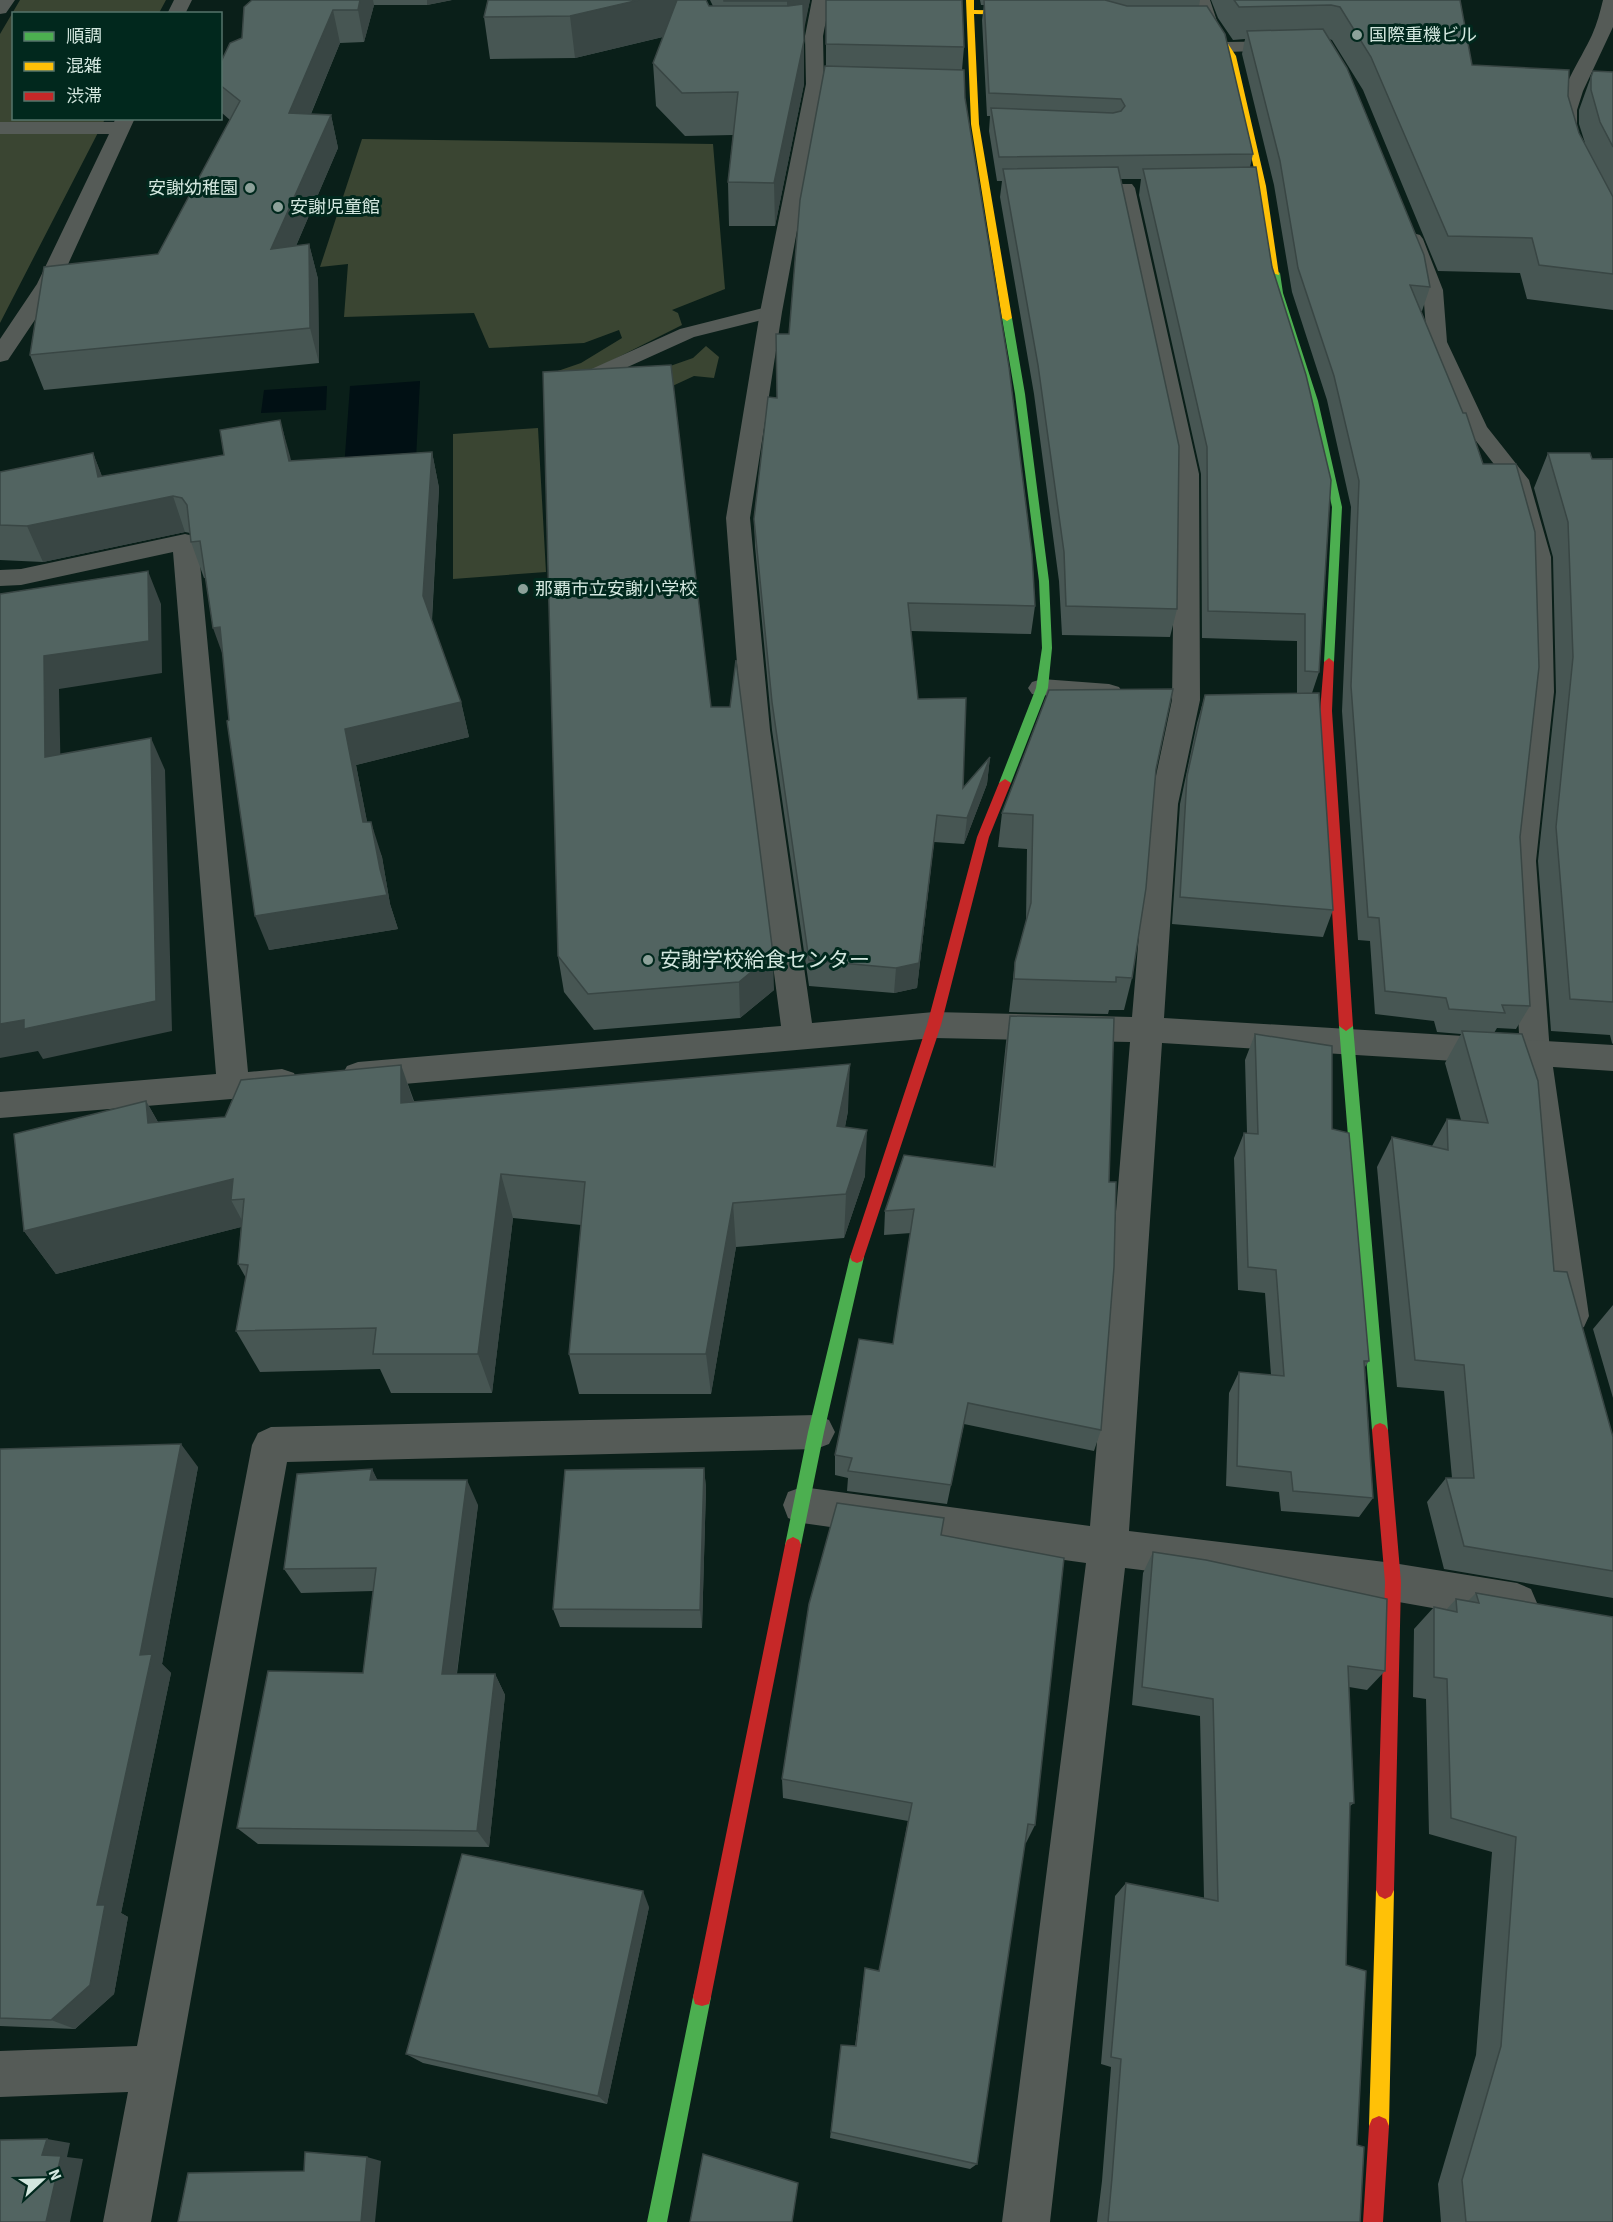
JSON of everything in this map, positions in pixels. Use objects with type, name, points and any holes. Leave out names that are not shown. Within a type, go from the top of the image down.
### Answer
[{"type":"street","points":[[0,9],[6,0]]},
{"type":"street","points":[[798,1037],[756,730],[738,518],[771,312],[826,84],[806,38],[821,0]]},
{"type":"street","points":[[1580,162],[1570,142],[1567,111],[1574,90],[1595,50],[1612,0]]},
{"type":"street","points":[[657,2222],[816,1432],[858,1254],[934,1025],[983,837],[1042,688],[1047,648],[1044,581],[1020,394],[975,124],[966,87],[970,6],[1047,14]]},
{"type":"street","points":[[1188,21],[1209,21],[1232,56],[1262,186],[1279,293],[1313,400],[1337,507],[1315,710],[1347,1044],[1393,1582],[1379,2138],[1373,2222]]},
{"type":"street","points":[[0,128],[124,123],[48,284],[0,355]]},
{"type":"street","points":[[975,124],[997,125]]},
{"type":"street","points":[[1026,2222],[1108,1548],[1149,1030],[1164,804],[1187,700],[1189,572],[1187,474],[1125,188]]},
{"type":"street","points":[[0,578],[21,577],[185,542],[233,1086]]},
{"type":"street","points":[[1042,688],[1131,695]]},
{"type":"street","points":[[0,1105],[934,1025],[1149,1030],[1347,1044],[1613,1058]]},
{"type":"street","points":[[1535,1053],[1572,1322],[1577,1343]]},
{"type":"street","points":[[127,2222],[272,1445],[816,1432]]},
{"type":"street","points":[[802,1505],[1108,1548],[1393,1582],[1555,1610]]},
{"type":"street","points":[[0,2074],[156,2068]]},
{"type":"lane","points":[[1202,0],[1209,21]]},
{"type":"lane","points":[[1226,47],[1302,46]]},
{"type":"lane","points":[[1239,187],[1262,186]]},
{"type":"lane","points":[[986,189],[1009,189]]},
{"type":"lane","points":[[1406,224],[1433,290],[1437,342],[1477,428],[1518,480],[1539,557],[1542,692],[1523,861],[1535,1053]]},
{"type":"lane","points":[[48,284],[70,283]]},
{"type":"lane","points":[[583,380],[687,333],[771,312]]},
{"type":"green space","points":[[20,0],[166,0],[160,12],[13,12]]},
{"type":"green space","points":[[12,14],[12,120],[104,120],[0,323],[0,34]]},
{"type":"green space","points":[[362,139],[713,144],[725,289],[672,310],[678,313],[682,325],[559,387],[549,374],[581,363],[622,338],[619,330],[584,343],[489,348],[474,313],[344,317],[348,264],[320,267]]},
{"type":"green space","points":[[706,346],[719,357],[714,378],[694,376],[666,389],[636,378],[693,358]]},
{"type":"green space","points":[[538,428],[546,572],[453,579],[453,434]]},
{"type":"shaded area","points":[[420,381],[415,478],[343,483],[350,386]]},
{"type":"shaded area","points":[[327,386],[326,410],[261,413],[264,390]]},
{"type":"building","points":[[252,0],[360,0],[358,10],[333,10],[289,113],[331,115],[271,249],[309,244],[310,328],[30,355],[44,267],[158,254],[240,101],[222,87],[222,60],[230,43],[242,38],[244,7]]},
{"type":"building","points":[[488,0],[639,0],[570,16],[484,17]]},
{"type":"building","points":[[677,0],[706,0],[709,6],[803,4],[804,41],[774,183],[728,182],[738,92],[682,93],[653,63]]},
{"type":"building","points":[[724,0],[793,0],[724,1]]},
{"type":"building","points":[[826,0],[962,0],[964,47],[826,44]]},
{"type":"building","points":[[984,0],[1105,0],[1127,6],[1207,6],[1225,34],[1253,154],[999,157],[991,108],[1113,113],[1121,111],[1125,106],[1121,99],[989,93]]},
{"type":"building","points":[[1234,0],[1460,0],[1472,65],[1569,70],[1568,96],[1579,133],[1613,197],[1613,274],[1539,265],[1532,238],[1448,236],[1371,57],[1340,7],[1331,5],[1239,7]]},
{"type":"building","points":[[1323,29],[1347,68],[1424,255],[1430,287],[1410,285],[1463,413],[1466,413],[1483,464],[1516,464],[1535,532],[1539,667],[1520,837],[1530,1006],[1502,1005],[1505,1013],[1449,1009],[1446,998],[1385,991],[1379,918],[1368,917],[1351,686],[1359,481],[1334,376],[1298,268],[1280,161],[1247,31]]},
{"type":"building","points":[[825,66],[964,70],[965,98],[1009,367],[1032,554],[1035,606],[908,603],[918,699],[966,698],[963,788],[990,757],[967,818],[937,815],[919,963],[896,968],[809,960],[772,702],[754,519],[768,397],[777,398],[776,334],[789,334],[800,200]]},
{"type":"building","points":[[1593,71],[1613,72],[1613,147],[1600,122],[1591,90]]},
{"type":"building","points":[[1118,167],[1179,446],[1177,609],[1066,606],[1064,552],[1038,365],[1003,169]]},
{"type":"building","points":[[1256,167],[1272,267],[1306,375],[1331,480],[1319,672],[1305,671],[1305,614],[1208,611],[1207,447],[1143,169]]},
{"type":"building","points":[[671,365],[711,707],[730,707],[736,660],[773,954],[739,982],[588,994],[558,956],[543,372]]},
{"type":"building","points":[[280,420],[289,461],[432,452],[423,596],[461,702],[345,729],[363,822],[371,822],[387,895],[255,916],[227,721],[229,720],[220,627],[213,628],[200,541],[191,542],[187,505],[182,498],[173,496],[27,526],[0,525],[0,472],[93,453],[98,477],[224,455],[220,430]]},
{"type":"building","points":[[1548,453],[1590,453],[1592,459],[1613,459],[1613,1002],[1570,999],[1556,827],[1573,657],[1568,522]]},
{"type":"building","points":[[148,571],[149,641],[44,656],[45,757],[151,738],[156,1001],[24,1029],[24,1020],[0,1024],[0,594]]},
{"type":"building","points":[[1173,689],[1156,769],[1146,888],[1132,978],[1116,977],[1116,982],[1014,979],[1015,962],[1031,903],[1033,815],[1002,813],[1049,690]]},
{"type":"building","points":[[1319,693],[1333,910],[1180,897],[1187,776],[1205,695]]},
{"type":"building","points":[[1010,1016],[1114,1018],[1109,1182],[1116,1182],[1114,1267],[1101,1430],[968,1403],[951,1485],[848,1471],[852,1458],[835,1455],[859,1339],[893,1344],[914,1209],[885,1211],[904,1155],[995,1167]]},
{"type":"building","points":[[1462,1031],[1522,1034],[1538,1081],[1554,1271],[1567,1272],[1613,1437],[1613,1571],[1464,1546],[1446,1478],[1474,1478],[1464,1365],[1415,1360],[1392,1137],[1448,1150],[1447,1119],[1488,1123]]},
{"type":"building","points":[[1255,1034],[1332,1046],[1332,1129],[1349,1133],[1369,1361],[1364,1361],[1373,1498],[1293,1491],[1291,1472],[1237,1466],[1239,1372],[1284,1376],[1276,1270],[1248,1267],[1244,1133],[1258,1134]]},
{"type":"building","points":[[850,1064],[837,1126],[867,1130],[846,1194],[733,1203],[706,1354],[569,1354],[585,1182],[501,1174],[478,1354],[373,1354],[376,1328],[236,1331],[248,1265],[238,1264],[244,1199],[231,1200],[233,1179],[24,1231],[14,1134],[146,1101],[148,1123],[225,1117],[241,1080],[401,1065],[401,1103]]},
{"type":"building","points":[[181,1444],[140,1655],[152,1654],[97,1905],[105,1905],[90,1985],[51,2020],[0,2018],[0,1449]]},
{"type":"building","points":[[704,1468],[700,1610],[553,1609],[565,1470]]},
{"type":"building","points":[[372,1469],[370,1480],[467,1480],[442,1674],[495,1674],[477,1831],[237,1828],[268,1671],[363,1673],[376,1568],[284,1569],[297,1474]]},
{"type":"building","points":[[837,1503],[944,1518],[941,1535],[1064,1558],[1035,1825],[1028,1824],[977,2164],[831,2132],[841,2045],[856,2046],[865,1968],[879,1971],[912,1803],[782,1779],[809,1604]]},
{"type":"building","points":[[1153,1552],[1206,1560],[1387,1599],[1385,1671],[1348,1666],[1354,1803],[1350,1803],[1346,1965],[1366,1971],[1357,2145],[1364,2147],[1360,2222],[1108,2222],[1121,2059],[1111,2057],[1126,1883],[1218,1901],[1213,1699],[1142,1687]]},
{"type":"building","points":[[1476,1593],[1613,1617],[1613,2222],[1466,2222],[1462,2180],[1501,2046],[1516,1837],[1451,1818],[1447,1679],[1434,1677],[1434,1607],[1457,1612],[1456,1599],[1479,1603]]},
{"type":"building","points":[[462,1854],[643,1891],[598,2096],[406,2054]]},
{"type":"building","points":[[47,2139],[42,2155],[61,2156],[46,2222],[0,2222],[0,2140]]},
{"type":"building","points":[[305,2152],[367,2157],[361,2222],[178,2222],[188,2173],[304,2171]]},
{"type":"building","points":[[703,2154],[798,2183],[792,2222],[690,2222]]},
{"type":"traffic: fast","points":[[1276,273],[1279,293],[1313,401],[1337,507],[1329,662]]},
{"type":"traffic: fast","points":[[1005,783],[1042,688],[1047,648],[1044,581],[1020,394],[1007,318]]},
{"type":"traffic: fast","points":[[1346,1026],[1380,1430]]},
{"type":"traffic: fast","points":[[793,1545],[816,1432],[857,1257]]},
{"type":"traffic: fast","points":[[657,2222],[702,1997]]},
{"type":"traffic: slow","points":[[970,0],[975,124],[1007,318]]},
{"type":"traffic: slow","points":[[970,12],[1029,13]]},
{"type":"traffic: slow","points":[[1199,21],[1209,21],[1232,56],[1262,186],[1276,273]]},
{"type":"traffic: slow","points":[[1379,2126],[1385,1890]]},
{"type":"traffic: jam","points":[[1329,662],[1326,711],[1346,1026]]},
{"type":"traffic: jam","points":[[857,1257],[934,1025],[983,837],[1005,783]]},
{"type":"traffic: jam","points":[[1380,1430],[1393,1582],[1385,1890]]},
{"type":"traffic: jam","points":[[702,1997],[793,1545]]},
{"type":"traffic: jam","points":[[1373,2222],[1379,2126]]},
{"type":"place","name":"国際重機ビル","points":[[1357,35]]},
{"type":"place","name":"安謝幼稚園","points":[[250,188]]},
{"type":"place","name":"安謝児童館","points":[[278,207]]},
{"type":"place","name":"那覇市立安謝小学校","points":[[523,589]]},
{"type":"place","name":"安謝学校給食センター","points":[[648,960]]}]
